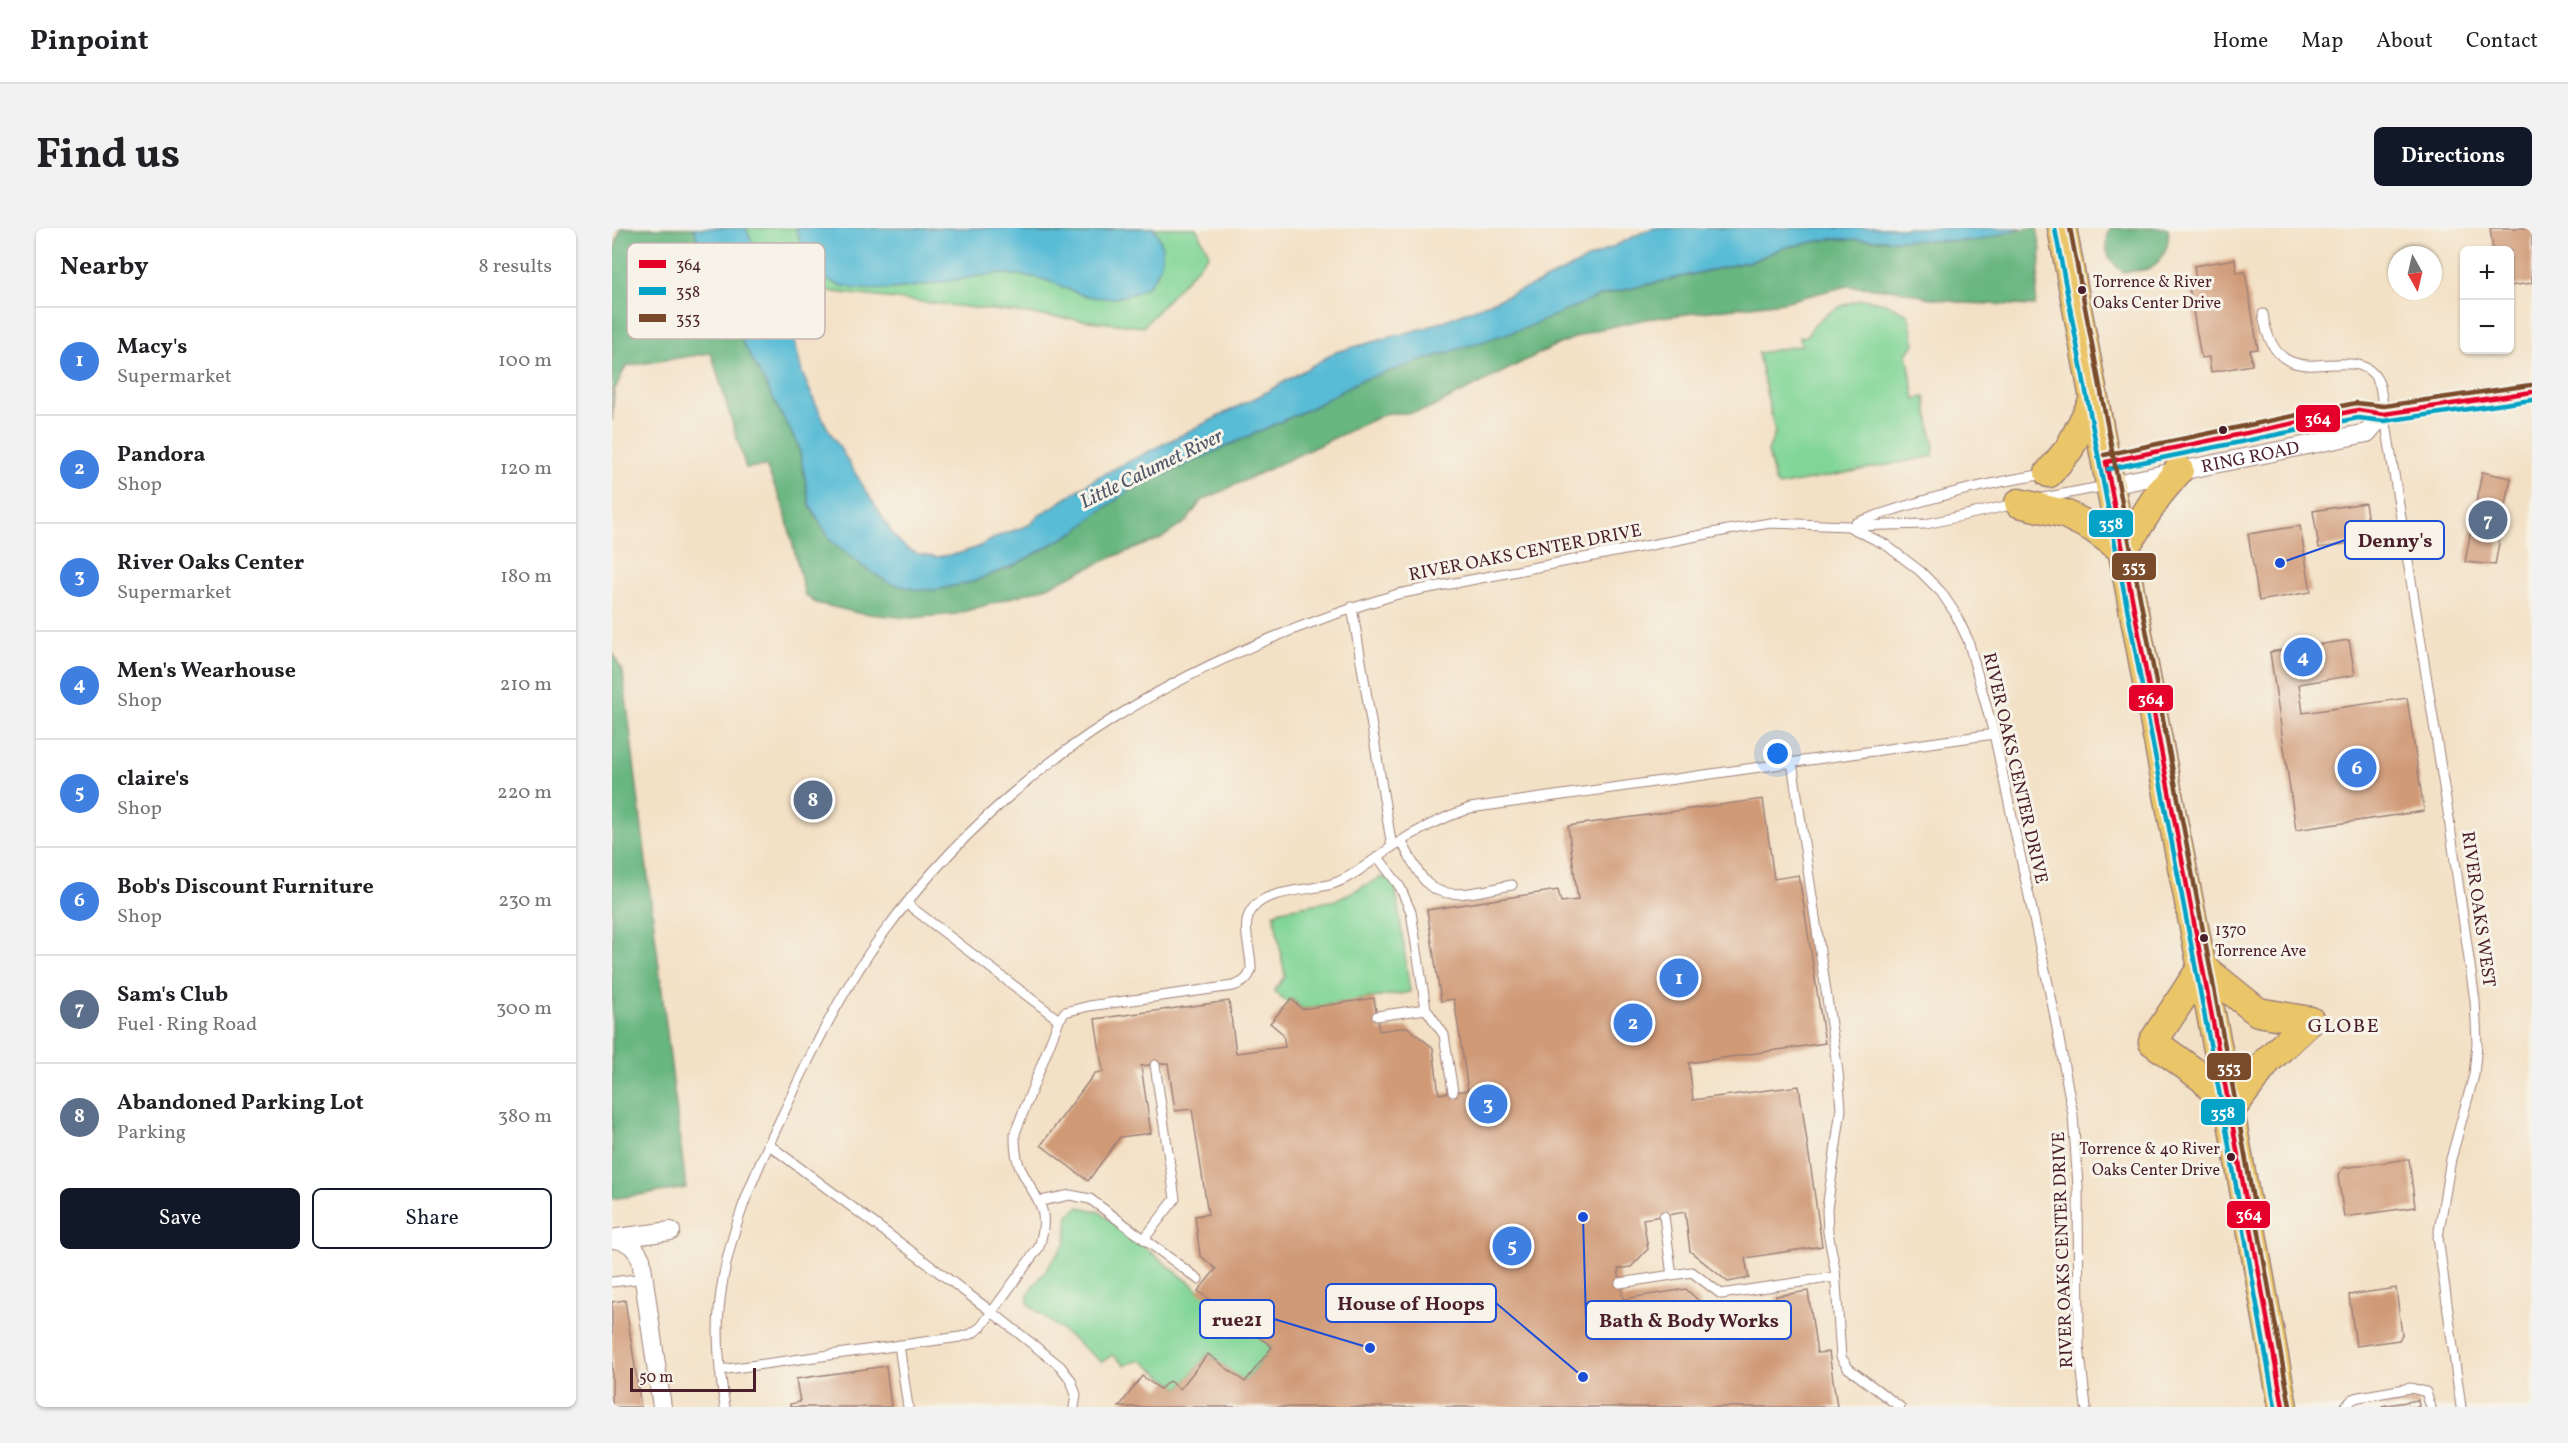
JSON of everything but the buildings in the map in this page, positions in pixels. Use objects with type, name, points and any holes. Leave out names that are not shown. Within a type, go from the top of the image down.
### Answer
[{"type":"main road","points":[[2062,228],[2230,1111],[2283,1407]]},
{"type":"main road","points":[[2049,473],[2067,451],[2094,400]]},
{"type":"main road","points":[[2123,549],[2158,495],[2179,470]]},
{"type":"main road","points":[[2019,503],[2065,514],[2093,528],[2123,549]]},
{"type":"main road","points":[[2202,967],[2153,1042],[2204,1080],[2230,1111]]},
{"type":"main road","points":[[2202,967],[2258,1012],[2310,1021],[2268,1060],[2230,1111]]},
{"type":"street","name":"RING ROAD","points":[[2108,473],[2358,410],[2384,414],[2532,392]]},
{"type":"street","name":"RING ROAD","points":[[2108,473],[2179,470],[2367,433],[2384,414]]},
{"type":"street","points":[[612,1238],[671,1231]]},
{"type":"street","points":[[612,1238],[626,1240],[636,1249],[641,1259],[662,1407]]},
{"type":"lane","name":"RIVER OAKS WEST","points":[[2263,314],[2270,341],[2276,351],[2286,360],[2298,365],[2312,366],[2352,363],[2362,365],[2372,371],[2380,386],[2448,812],[2475,1001],[2477,1043],[2474,1075],[2451,1159],[2438,1237],[2461,1407]]},
{"type":"lane","points":[[1848,526],[1912,502],[1996,481],[2049,473]]},
{"type":"lane","points":[[1848,526],[1926,524],[2019,503],[2108,473]]},
{"type":"lane","name":"RIVER OAKS CENTER DRIVE","points":[[725,1407],[720,1370],[718,1313],[724,1271],[746,1193],[812,1051],[866,960],[907,904],[943,860],[1040,768],[1096,728],[1139,702],[1204,668],[1287,630],[1352,607],[1398,594],[1739,528],[1776,523],[1848,526],[1886,545],[1920,571],[1941,592],[1955,613],[1968,640],[1994,734],[2054,1006],[2073,1115],[2078,1186],[2079,1346],[2086,1407]]},
{"type":"lane","points":[[1352,607],[1392,847]]},
{"type":"lane","points":[[720,1370],[971,1334],[981,1327],[1039,1247],[1045,1226],[1041,1201],[1019,1165],[1015,1149],[1015,1133],[1059,1020],[1065,1012],[1089,1006],[1233,986],[1242,982],[1249,976],[1251,970],[1246,927],[1248,915],[1254,906],[1279,894],[1317,889],[1338,882],[1433,822],[1470,808],[1994,734]]},
{"type":"lane","points":[[1792,762],[1838,1072],[1841,1109],[1827,1209],[1841,1357],[1848,1368],[1900,1407]]},
{"type":"lane","points":[[1401,841],[1427,884],[1439,892],[1452,894],[1512,885]]},
{"type":"lane","points":[[1378,857],[1400,887],[1411,912],[1426,1009],[1444,1035],[1453,1092]]},
{"type":"lane","points":[[907,904],[1059,1020]]},
{"type":"lane","points":[[1377,1016],[1426,1009]]},
{"type":"lane","points":[[1144,1239],[1175,1199],[1155,1065]]},
{"type":"lane","points":[[768,1144],[992,1312],[1060,1366],[1071,1380],[1076,1395],[1074,1407]]},
{"type":"lane","points":[[1041,1201],[1059,1196],[1080,1196],[1100,1206],[1198,1279]]},
{"type":"lane","points":[[1664,1216],[1672,1276]]},
{"type":"lane","points":[[1620,1283],[1692,1272],[1721,1294],[1835,1277]]},
{"type":"lane","points":[[612,1282],[644,1278]]},
{"type":"lane","points":[[899,1345],[908,1407]]},
{"type":"lane","points":[[2345,1407],[2352,1399],[2359,1396],[2411,1388],[2426,1392],[2431,1407]]},
{"type":"green space","points":[[621,228],[694,228],[699,243],[627,243],[627,339],[742,339],[799,447],[810,506],[831,541],[865,568],[936,590],[972,582],[1013,566],[1078,530],[1132,489],[1313,407],[1358,381],[1602,295],[1755,260],[1782,248],[1830,239],[1967,241],[2037,228],[2041,251],[2035,306],[1965,303],[1925,297],[1899,290],[1847,286],[1783,302],[1646,319],[1592,331],[1552,347],[1429,409],[1411,413],[1387,413],[1201,501],[1187,521],[1160,539],[1110,558],[1047,587],[956,614],[911,618],[858,613],[816,603],[805,595],[784,508],[766,466],[746,468],[711,353],[626,366],[614,391],[612,421],[612,257]]},
{"type":"green space","points":[[744,228],[1196,228],[1209,254],[1143,327],[825,291],[825,243],[751,243]]},
{"type":"green space","points":[[2110,228],[2168,228],[2166,249],[2152,267],[2123,272],[2108,253],[2107,242]]},
{"type":"green space","points":[[1862,299],[1885,303],[1908,314],[1915,343],[1907,354],[1915,399],[1925,397],[1934,448],[1933,456],[1779,486],[1775,482],[1768,451],[1775,433],[1758,353],[1802,345],[1799,337],[1807,336],[1823,317],[1846,304]]},
{"type":"green space","points":[[612,651],[623,673],[686,1188],[612,1199]]},
{"type":"green space","points":[[1382,877],[1390,879],[1395,884],[1410,992],[1302,1009],[1292,999],[1288,1003],[1274,991],[1285,976],[1274,914],[1281,910],[1336,900]]},
{"type":"green space","points":[[1079,1207],[1098,1211],[1272,1347],[1245,1382],[1208,1354],[1180,1389],[1141,1360],[1125,1365],[1112,1355],[1102,1362],[1028,1304],[1028,1294],[1066,1243],[1068,1215]]},
{"type":"water","points":[[694,228],[746,228],[752,243],[699,243]]},
{"type":"water","points":[[796,228],[1017,228],[1026,232],[1081,235],[1120,228],[1154,228],[1161,243],[1162,254],[1158,271],[1145,287],[1126,296],[1105,298],[1083,295],[1045,280],[1006,274],[896,289],[855,288],[837,284],[825,278],[825,243],[801,243]]},
{"type":"water","name":"Little Calumet River","points":[[1656,228],[2022,228],[1981,240],[1967,241],[1829,239],[1782,248],[1755,260],[1602,295],[1528,327],[1359,381],[1313,407],[1132,489],[1078,530],[1013,566],[972,582],[936,590],[917,590],[889,583],[865,568],[831,541],[810,506],[799,447],[741,339],[793,339],[802,373],[827,427],[893,535],[906,548],[919,554],[936,557],[957,554],[1029,525],[1040,515],[1100,476],[1263,394],[1336,352],[1428,327],[1539,283],[1645,231]]},
{"type":"transit line","name":"353","points":[[2070,228],[2237,1110],[2290,1406]]},
{"type":"transit line","name":"358","points":[[2055,229],[2223,1112],[2275,1407]]},
{"type":"transit line","name":"353","points":[[2104,455],[2356,403],[2384,406],[2531,385]]},
{"type":"transit line","name":"364","points":[[2106,462],[2358,410],[2384,414],[2532,392]]},
{"type":"transit line","name":"358","points":[[2108,469],[2358,418],[2384,421],[2532,400]]},
{"type":"transit line","name":"364","points":[[2106,462],[2230,1111],[2283,1407]]},
{"type":"place","name":"Torrence & River Oaks Center Drive","points":[[2082,290]]},
{"type":"place","name":"Sam's Club","points":[[2488,520]]},
{"type":"place","name":"Denny's","points":[[2280,563]]},
{"type":"place","name":"Men's Wearhouse","points":[[2303,657]]},
{"type":"place","name":"Bob's Discount Furniture","points":[[2357,768]]},
{"type":"place","name":"Abandoned Parking Lot","points":[[813,800]]},
{"type":"place","name":"1370 Torrence Ave","points":[[2204,938]]},
{"type":"place","name":"Macy's","points":[[1679,978]]},
{"type":"place","name":"Pandora","points":[[1633,1023]]},
{"type":"place","name":"River Oaks Center","points":[[1488,1104]]},
{"type":"place","name":"Torrence & 40 River Oaks Center Drive","points":[[2231,1157]]},
{"type":"place","name":"Bath & Body Works","points":[[1583,1217]]},
{"type":"place","name":"claire's","points":[[1512,1246]]},
{"type":"place","name":"rue21","points":[[1370,1348]]},
{"type":"place","name":"House of Hoops","points":[[1583,1377]]},
{"type":"district","name":"GLOBE","points":[[2344,1025]]}]
